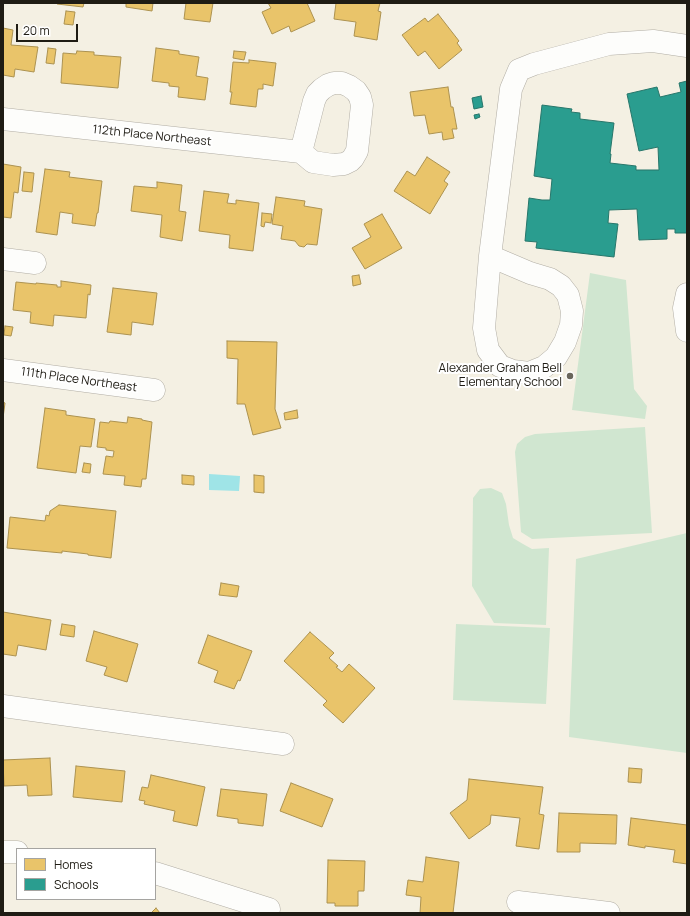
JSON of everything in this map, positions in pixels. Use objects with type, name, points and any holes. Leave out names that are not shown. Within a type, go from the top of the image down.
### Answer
[{"type":"street","points":[[490,256],[530,273],[550,279],[561,286],[568,295],[572,311],[571,325],[565,342],[556,357],[544,367],[529,373],[513,371],[500,366],[488,350],[484,328],[490,256],[511,89],[519,70],[534,64],[609,44],[653,41],[687,46]]},
{"type":"street","name":"112th Place Northeast","points":[[3,119],[301,152]]},
{"type":"street","points":[[3,259],[35,263]]},
{"type":"street","points":[[687,294],[684,308],[687,331]]},
{"type":"street","name":"111th Place Northeast","points":[[3,370],[154,390]]},
{"type":"street","points":[[3,706],[156,728],[284,744]]},
{"type":"street","points":[[3,852],[16,852]]},
{"type":"street","points":[[156,872],[269,909]]},
{"type":"street","points":[[518,902],[609,913]]},
{"type":"green space","points":[[590,273],[626,280],[634,389],[647,406],[645,419],[572,410]]},
{"type":"green space","points":[[645,427],[652,533],[532,539],[521,532],[515,452],[517,444],[525,437],[535,434]]},
{"type":"green space","points":[[491,488],[502,493],[506,504],[509,525],[513,538],[532,549],[549,548],[546,625],[494,623],[472,586],[473,498],[480,489]]},
{"type":"green space","points":[[687,533],[687,753],[569,737],[576,559]]},
{"type":"green space","points":[[456,624],[550,628],[546,704],[453,700]]},
{"type":"water","points":[[209,474],[240,476],[239,491],[209,490]]},
{"type":"building: Homes","points":[[84,3],[83,7],[57,4]]},
{"type":"building: Homes","points":[[126,3],[153,3],[152,11],[126,7]]},
{"type":"building: Homes","points":[[186,3],[213,3],[210,22],[184,19]]},
{"type":"building: Homes","points":[[268,3],[307,3],[315,21],[291,32],[289,26],[272,34],[262,12],[271,8]]},
{"type":"building: Homes","points":[[336,3],[380,3],[378,11],[381,12],[377,40],[354,36],[356,22],[334,19]]},
{"type":"building: Homes","points":[[66,11],[75,12],[73,25],[64,24]]},
{"type":"building: Homes","points":[[438,14],[459,41],[457,43],[462,50],[439,69],[425,51],[418,56],[402,35],[425,18],[428,22]]},
{"type":"building: Homes","points":[[3,28],[13,30],[11,45],[38,47],[34,72],[15,69],[14,77],[3,75]]},
{"type":"building: Homes","points":[[48,48],[56,49],[54,64],[46,63]]},
{"type":"building: Homes","points":[[156,48],[179,51],[179,54],[199,57],[196,76],[208,78],[205,100],[178,97],[179,87],[169,86],[169,83],[152,81]]},
{"type":"building: Homes","points":[[77,51],[94,52],[94,55],[121,57],[118,88],[61,83],[63,53],[76,54]]},
{"type":"building: Homes","points":[[234,51],[246,52],[244,60],[233,58]]},
{"type":"building: Homes","points":[[249,60],[276,63],[273,86],[263,84],[263,89],[258,89],[256,107],[230,104],[233,62],[249,63]]},
{"type":"building: Homes","points":[[448,87],[451,107],[453,107],[457,129],[452,129],[454,138],[443,140],[442,132],[429,134],[425,115],[414,116],[410,92]]},
{"type":"building: Homes","points":[[427,157],[450,172],[444,181],[448,184],[430,214],[394,191],[407,171],[415,176]]},
{"type":"building: Homes","points":[[3,164],[21,167],[18,193],[14,192],[11,218],[3,217]]},
{"type":"building: Homes","points":[[45,169],[70,172],[69,177],[102,181],[95,226],[72,223],[73,214],[60,212],[57,235],[36,232]]},
{"type":"building: Homes","points":[[24,172],[34,173],[32,192],[22,191]]},
{"type":"building: Homes","points":[[157,182],[182,185],[179,211],[186,212],[182,241],[160,237],[162,215],[131,211],[134,186],[157,188]]},
{"type":"building: Homes","points":[[204,191],[229,194],[227,203],[236,204],[236,200],[259,203],[253,251],[229,248],[230,235],[199,231]]},
{"type":"building: Homes","points":[[276,197],[305,201],[304,206],[322,209],[317,245],[307,244],[304,247],[299,246],[295,241],[281,239],[283,226],[272,224]]},
{"type":"building: Homes","points":[[262,213],[272,214],[271,223],[265,222],[264,227],[261,226]]},
{"type":"building: Homes","points":[[382,214],[402,248],[365,269],[352,248],[371,237],[364,224]]},
{"type":"building: Homes","points":[[359,275],[361,284],[353,286],[352,276]]},
{"type":"building: Homes","points":[[61,281],[91,285],[90,295],[88,294],[86,318],[54,315],[53,326],[30,323],[31,312],[13,310],[16,282],[57,285],[57,287],[61,287]]},
{"type":"building: Homes","points":[[113,288],[157,293],[153,325],[132,322],[131,335],[107,332]]},
{"type":"building: Homes","points":[[5,326],[13,327],[11,336],[4,335]]},
{"type":"building: Homes","points":[[227,341],[277,342],[275,409],[281,428],[253,435],[245,404],[237,404],[238,359],[227,358]]},
{"type":"building: Homes","points":[[3,402],[5,403],[3,418]]},
{"type":"building: Homes","points":[[45,408],[66,411],[66,415],[95,419],[91,447],[80,446],[76,473],[37,468]]},
{"type":"building: Homes","points":[[297,410],[298,418],[285,420],[284,413]]},
{"type":"building: Homes","points":[[128,417],[152,422],[146,479],[142,479],[141,487],[124,485],[125,476],[103,474],[106,456],[113,457],[114,451],[97,447],[100,422],[109,423],[110,421],[127,423]]},
{"type":"building: Homes","points":[[84,463],[91,464],[90,473],[82,472]]},
{"type":"building: Homes","points":[[182,475],[194,476],[194,485],[182,484]]},
{"type":"building: Homes","points":[[254,475],[264,476],[264,493],[254,492]]},
{"type":"building: Homes","points":[[59,505],[116,511],[111,558],[62,551],[62,553],[7,548],[10,517],[45,521],[46,515],[49,516],[50,511]]},
{"type":"building: Homes","points":[[221,583],[239,586],[237,597],[219,595]]},
{"type":"building: Homes","points":[[3,612],[51,620],[46,650],[18,645],[16,656],[3,654]]},
{"type":"building: Homes","points":[[62,624],[75,626],[74,637],[60,635]]},
{"type":"building: Homes","points":[[94,631],[138,644],[127,682],[104,675],[107,667],[86,661]]},
{"type":"building: Homes","points":[[310,632],[334,653],[329,658],[338,666],[336,667],[342,672],[349,664],[375,688],[343,723],[323,705],[327,701],[284,661]]},
{"type":"building: Homes","points":[[208,635],[252,651],[240,681],[238,680],[234,689],[214,682],[218,671],[198,663]]},
{"type":"building: Homes","points":[[50,758],[52,795],[28,796],[27,785],[4,786],[3,760]]},
{"type":"building: Homes","points":[[76,766],[125,771],[122,802],[73,797]]},
{"type":"building: Homes","points":[[629,768],[642,769],[641,783],[628,782]]},
{"type":"building: Homes","points":[[151,775],[205,787],[197,826],[173,821],[175,811],[144,804],[145,801],[139,800],[142,787],[148,788]]},
{"type":"building: Homes","points":[[469,779],[543,787],[539,814],[544,815],[539,849],[516,846],[520,818],[491,815],[490,824],[469,839],[450,813],[467,800]]},
{"type":"building: Homes","points":[[291,783],[333,799],[322,827],[280,811]]},
{"type":"building: Homes","points":[[221,789],[267,794],[263,826],[238,823],[238,819],[217,816]]},
{"type":"building: Homes","points":[[559,813],[617,815],[616,844],[580,843],[580,852],[557,852]]},
{"type":"building: Homes","points":[[631,818],[687,825],[687,864],[673,862],[675,850],[628,845]]},
{"type":"building: Homes","points":[[426,857],[459,862],[453,913],[420,913],[421,897],[406,895],[408,880],[423,882]]},
{"type":"building: Homes","points":[[328,860],[365,861],[364,891],[358,891],[358,906],[335,906],[335,903],[327,903]]},
{"type":"building: Homes","points":[[156,908],[160,913],[151,913]]},
{"type":"building: Schools","points":[[687,81],[687,233],[675,233],[675,229],[667,229],[667,239],[639,240],[637,209],[609,210],[608,223],[618,224],[614,257],[536,248],[537,242],[525,241],[529,198],[550,200],[552,179],[534,176],[542,105],[572,109],[571,112],[580,113],[580,119],[614,123],[610,163],[636,166],[636,170],[659,170],[658,147],[639,151],[627,94],[657,87],[660,97],[681,92],[679,83]]},
{"type":"building: Schools","points":[[481,96],[483,107],[474,109],[472,98]]},
{"type":"building: Schools","points":[[479,114],[480,117],[475,119],[474,115]]},
{"type":"place","name":"Alexander Graham Bell Elementary School","points":[[570,376]]}]
